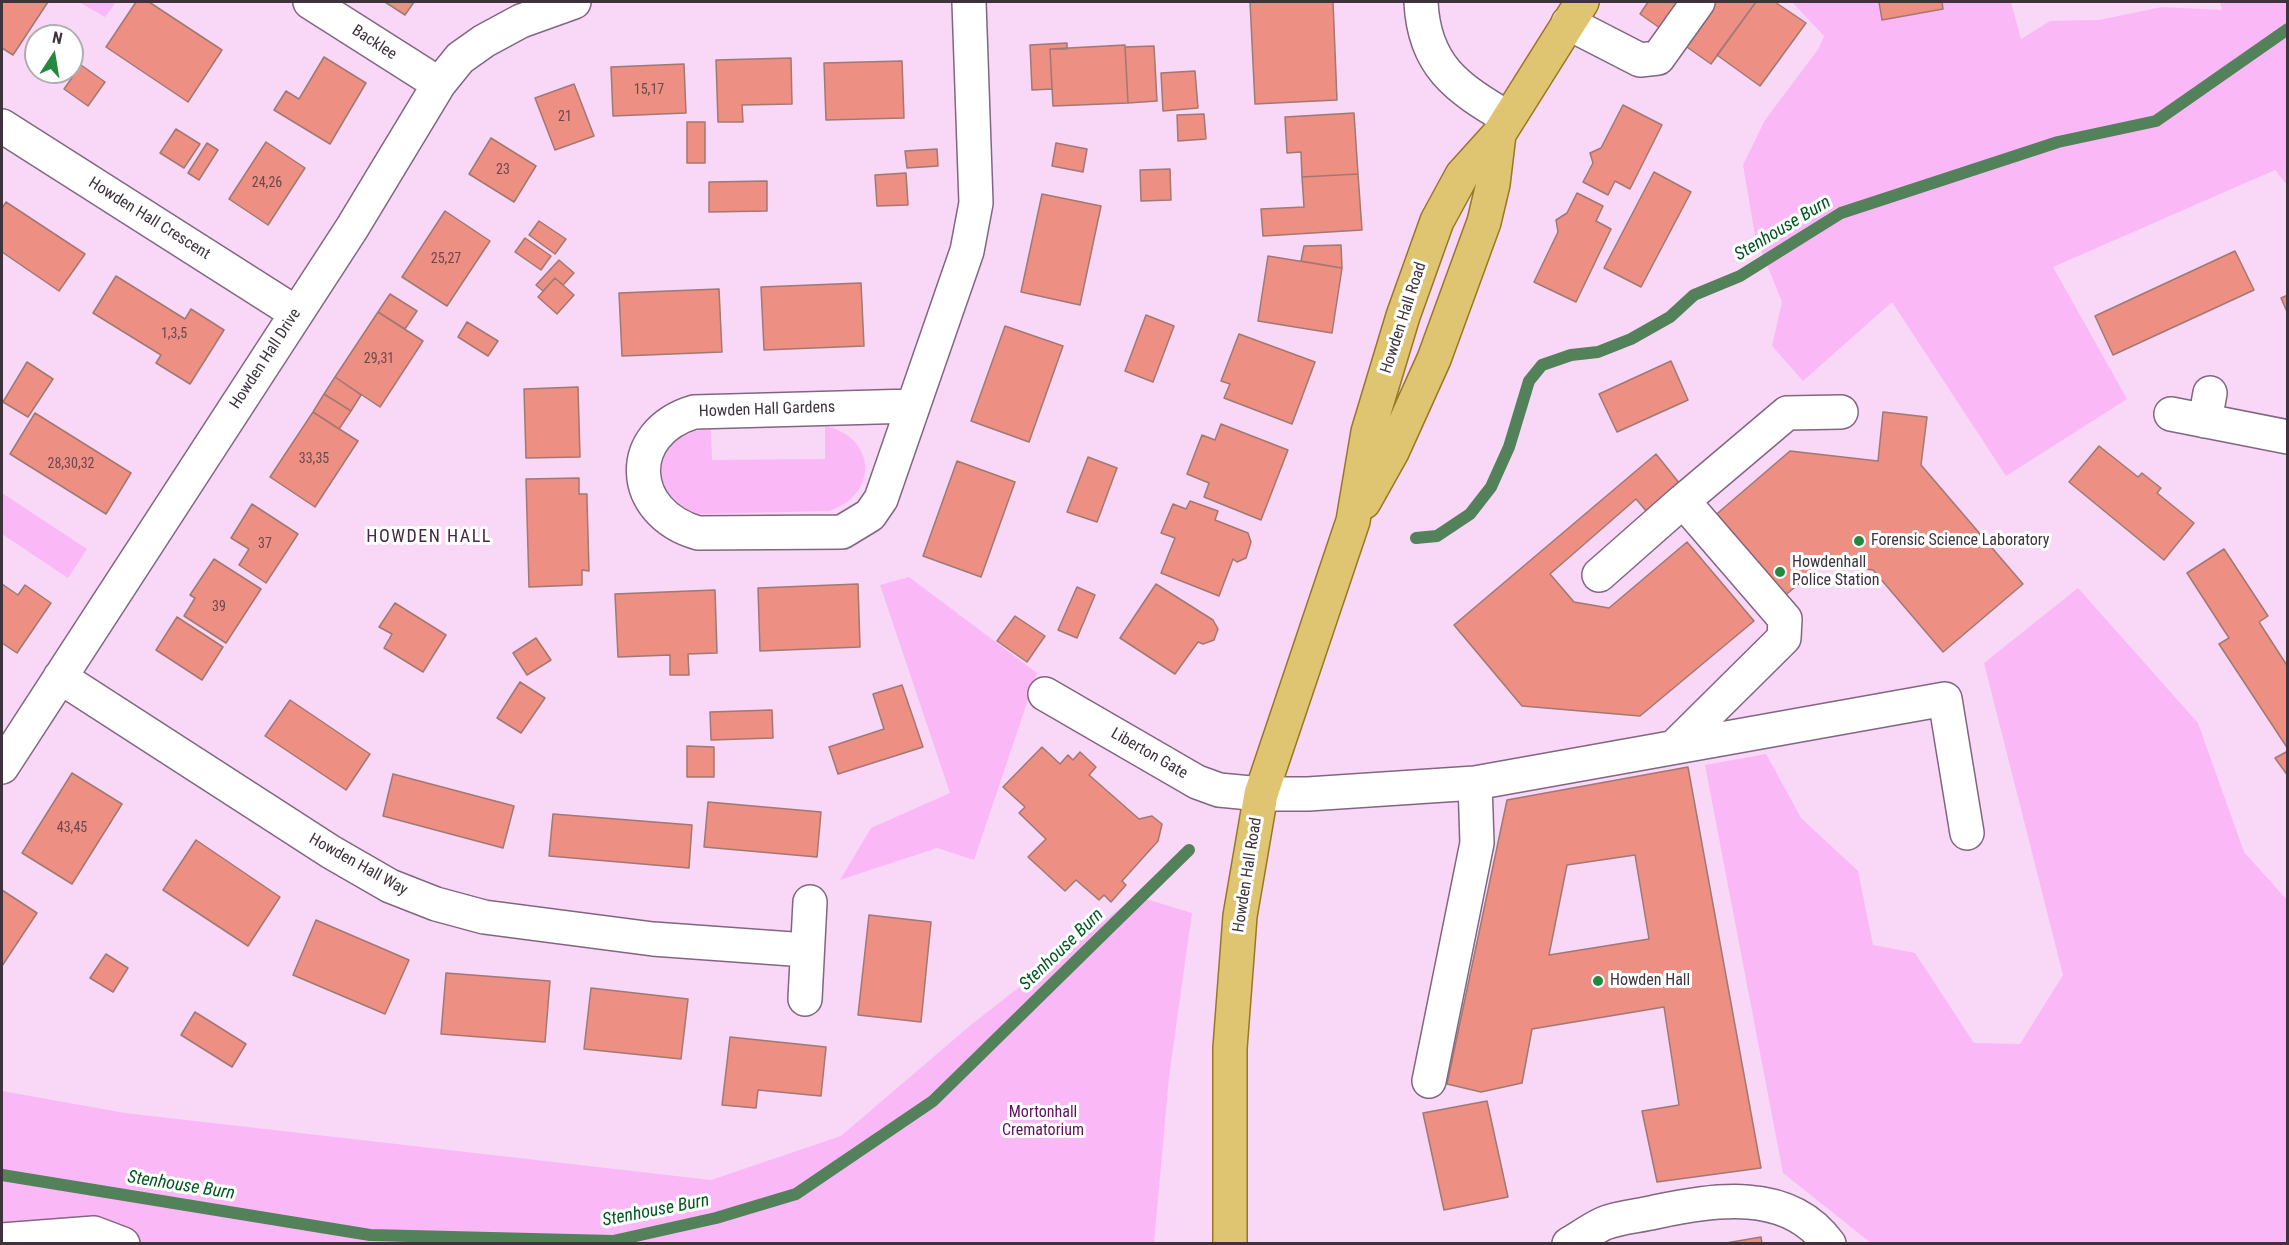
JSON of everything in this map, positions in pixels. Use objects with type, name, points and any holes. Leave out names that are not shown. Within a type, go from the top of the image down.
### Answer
[{"type":"main road","points":[[1503,126],[1575,12]]},
{"type":"main road","name":"Howden Hall Road","points":[[1353,521],[1392,452],[1434,359],[1484,222],[1503,126]]},
{"type":"main road","name":"Howden Hall Road","points":[[1230,1244],[1230,1048],[1240,916],[1261,794],[1353,521],[1368,432],[1403,316],[1437,222],[1462,175],[1503,126]]},
{"type":"street","name":"Backlee","points":[[310,2],[439,84]]},
{"type":"street","name":"Howden Hall Drive","points":[[2,767],[352,228],[439,84],[460,58],[484,41],[521,21],[574,2]]},
{"type":"street","name":"Howden Hall Gardens","points":[[913,406],[694,412],[677,417],[657,435],[645,459],[644,477],[649,497],[661,515],[678,527],[698,533],[842,532],[870,515],[881,499],[967,251],[976,203],[969,2]]},
{"type":"street","points":[[1421,2],[1422,18],[1430,46],[1447,76],[1503,126]]},
{"type":"street","points":[[1575,12],[1640,60],[1658,58],[1698,2]]},
{"type":"street","name":"Howden Hall Crescent","points":[[2,126],[296,313]]},
{"type":"street","points":[[2170,414],[2207,407],[2288,437]]},
{"type":"street","points":[[1599,575],[1787,413],[1841,412]]},
{"type":"street","points":[[1675,746],[1784,638],[1785,619],[1683,501]]},
{"type":"street","name":"Howden Hall Way","points":[[60,677],[331,852],[390,886],[436,904],[484,917],[653,939],[806,950]]},
{"type":"street","name":"Liberton Gate","points":[[1045,694],[1197,782],[1219,790],[1261,794],[1308,794],[1475,783],[1945,699],[1967,833]]},
{"type":"street","points":[[1429,1081],[1477,843],[1475,783]]},
{"type":"street","points":[[805,999],[810,902]]},
{"type":"street","points":[[1569,1244],[1606,1222],[1711,1201],[1748,1201],[1782,1208],[1806,1221],[1829,1244]]},
{"type":"street","points":[[2,1240],[94,1233],[123,1244]]},
{"type":"green space","points":[[79,2],[116,2],[105,17]]},
{"type":"green space","points":[[1792,2],[1879,2],[1883,20],[1942,9],[1942,2],[2011,2],[2021,39],[2050,21],[2099,20],[2162,7],[2222,10],[2220,2],[2287,2],[2287,185],[2275,170],[2053,267],[2127,399],[2006,476],[1892,302],[1803,381],[1772,346],[1782,302],[1755,235],[1743,165],[1765,120],[1819,48],[1824,36]]},
{"type":"green space","points":[[825,426],[842,432],[855,442],[862,454],[865,467],[863,480],[857,493],[845,503],[829,511],[700,514],[682,506],[669,495],[663,481],[662,467],[667,453],[676,441],[691,433],[711,429],[712,460],[825,459]]},
{"type":"green space","points":[[2,493],[87,549],[68,578],[2,534]]},
{"type":"green space","points":[[909,577],[1037,673],[974,860],[937,848],[840,880],[871,828],[950,793],[880,585]]},
{"type":"green space","points":[[2078,588],[2198,723],[2244,852],[2287,900],[2287,1243],[1871,1243],[1783,1173],[1705,765],[1766,754],[1801,818],[1858,871],[1873,945],[1915,953],[1974,1043],[2020,1044],[2063,975],[1984,663]]},
{"type":"green space","name":"Mortonhall Crematorium","points":[[1136,896],[1192,913],[1169,1077],[1154,1243],[2,1243],[2,1091],[125,1113],[711,1180],[841,1136],[972,1024]]},
{"type":"building","points":[[2,2],[48,2],[33,24],[24,24],[24,38],[13,55],[2,48]]},
{"type":"building","points":[[136,2],[149,2],[222,50],[188,102],[106,47]]},
{"type":"building","points":[[385,2],[414,2],[405,15]]},
{"type":"building","points":[[1250,2],[1333,2],[1337,100],[1255,104]]},
{"type":"building","points":[[1648,2],[1756,2],[1711,64],[1640,14]]},
{"type":"building","points":[[1756,2],[1775,2],[1806,23],[1760,86],[1717,55]]},
{"type":"building","points":[[1879,2],[1942,2],[1943,9],[1882,20]]},
{"type":"building","points":[[1067,43],[1067,49],[1050,49],[1052,89],[1032,90],[1030,45]]},
{"type":"building","points":[[1125,45],[1128,103],[1053,106],[1050,49]]},
{"type":"building","points":[[1154,46],[1157,101],[1128,103],[1125,47]]},
{"type":"building","points":[[324,57],[366,83],[330,144],[274,110],[286,91],[299,99]]},
{"type":"building","points":[[791,58],[792,104],[742,105],[743,122],[718,122],[716,60]]},
{"type":"building","points":[[902,61],[904,118],[826,120],[824,63]]},
{"type":"building","points":[[684,64],[686,113],[613,116],[611,67]]},
{"type":"building","points":[[84,67],[105,82],[88,106],[64,89],[68,84],[84,84]]},
{"type":"building","points":[[1195,71],[1198,108],[1163,111],[1161,73]]},
{"type":"building","points":[[574,84],[594,136],[555,150],[535,98]]},
{"type":"building","points":[[1623,105],[1662,125],[1630,189],[1615,181],[1608,195],[1583,182],[1593,163],[1590,153],[1601,148]]},
{"type":"building","points":[[1354,113],[1358,174],[1302,177],[1301,152],[1287,153],[1285,117]]},
{"type":"building","points":[[1204,114],[1206,139],[1178,141],[1177,115]]},
{"type":"building","points":[[687,122],[705,122],[705,163],[687,163]]},
{"type":"building","points":[[176,129],[200,144],[184,168],[160,153]]},
{"type":"building","points":[[491,138],[536,166],[514,202],[469,174]]},
{"type":"building","points":[[266,142],[305,168],[268,225],[229,199]]},
{"type":"building","points":[[207,143],[218,150],[199,180],[188,173]]},
{"type":"building","points":[[1056,143],[1087,149],[1083,172],[1052,166]]},
{"type":"building","points":[[937,149],[938,166],[907,168],[905,151]]},
{"type":"building","points":[[1170,169],[1171,200],[1141,201],[1140,170]]},
{"type":"building","points":[[1654,172],[1691,192],[1641,287],[1604,268]]},
{"type":"building","points":[[906,173],[908,205],[877,206],[875,175]]},
{"type":"building","points":[[1358,174],[1362,230],[1263,236],[1261,209],[1304,207],[1302,177]]},
{"type":"building","points":[[767,181],[767,211],[709,212],[709,182]]},
{"type":"building","points":[[1577,193],[1603,206],[1596,221],[1611,229],[1576,302],[1534,282],[1558,232],[1556,220],[1567,213]]},
{"type":"building","points":[[1042,194],[1101,206],[1080,305],[1021,292]]},
{"type":"building","points":[[6,202],[85,254],[59,291],[2,252],[2,208]]},
{"type":"building","points":[[445,211],[490,241],[447,306],[402,277]]},
{"type":"building","points":[[539,221],[566,239],[555,254],[529,235]]},
{"type":"building","points":[[525,238],[551,256],[541,270],[515,252]]},
{"type":"building","points":[[1341,245],[1342,268],[1301,261],[1304,246]]},
{"type":"building","points":[[2235,251],[2254,290],[2113,355],[2095,316]]},
{"type":"building","points":[[1268,256],[1342,268],[1332,333],[1258,321]]},
{"type":"building","points":[[559,260],[574,273],[563,285],[555,278],[543,291],[536,285]]},
{"type":"building","points":[[116,276],[185,319],[191,309],[224,330],[190,384],[156,363],[161,355],[93,313]]},
{"type":"building","points":[[555,278],[574,295],[557,314],[538,297]]},
{"type":"building","points":[[861,283],[864,346],[764,350],[761,287]]},
{"type":"building","points":[[719,289],[722,352],[622,356],[619,293]]},
{"type":"building","points":[[390,294],[417,311],[405,329],[378,312]]},
{"type":"building","points":[[2288,295],[2288,314],[2281,298]]},
{"type":"building","points":[[378,312],[423,341],[380,407],[335,377]]},
{"type":"building","points":[[1146,315],[1174,326],[1153,382],[1125,371]]},
{"type":"building","points":[[467,322],[498,341],[488,356],[458,337]]},
{"type":"building","points":[[1005,326],[1063,346],[1029,442],[971,421]]},
{"type":"building","points":[[1239,334],[1315,362],[1292,424],[1224,398],[1230,384],[1221,381]]},
{"type":"building","points":[[1671,361],[1688,400],[1617,432],[1599,394]]},
{"type":"building","points":[[27,362],[53,379],[28,417],[3,402]]},
{"type":"building","points":[[335,377],[361,395],[351,411],[324,394]]},
{"type":"building","points":[[578,387],[580,457],[526,458],[524,389]]},
{"type":"building","points":[[324,394],[351,411],[339,429],[313,412]]},
{"type":"building","points":[[313,412],[358,441],[315,507],[270,477]]},
{"type":"building","name":"Forensic Science Laboratory","points":[[1883,412],[1927,417],[1921,465],[2023,584],[1943,652],[1873,570],[1822,564],[1781,599],[1712,518],[1790,451],[1878,461]]},
{"type":"building","points":[[35,413],[131,473],[106,514],[10,454]]},
{"type":"building","points":[[1221,424],[1288,450],[1261,520],[1204,497],[1209,483],[1187,474],[1202,435],[1215,440]]},
{"type":"building","points":[[2099,446],[2138,477],[2142,473],[2161,488],[2157,493],[2194,523],[2164,560],[2069,482]]},
{"type":"building","name":"Howdenhall Police Station","points":[[1656,454],[1680,484],[1647,512],[1636,499],[1550,574],[1574,602],[1609,608],[1687,542],[1754,621],[1640,716],[1522,706],[1454,625]]},
{"type":"building","points":[[1088,457],[1117,468],[1097,522],[1067,512]]},
{"type":"building","points":[[957,461],[1015,482],[981,577],[923,556]]},
{"type":"building","points":[[579,478],[579,494],[587,494],[589,571],[582,570],[582,585],[529,587],[526,479]]},
{"type":"building","points":[[1190,501],[1218,511],[1215,520],[1248,533],[1251,542],[1246,558],[1237,562],[1233,559],[1219,596],[1161,573],[1175,538],[1161,533],[1173,504],[1186,509]]},
{"type":"building","points":[[252,504],[298,534],[266,583],[239,565],[249,549],[231,538]]},
{"type":"building","points":[[2224,549],[2268,616],[2259,622],[2288,667],[2288,749],[2219,644],[2229,638],[2187,573]]},
{"type":"building","points":[[214,559],[261,589],[226,643],[184,616],[195,598],[190,595]]},
{"type":"building","points":[[2,584],[18,595],[25,585],[51,603],[17,653],[2,643]]},
{"type":"building","points":[[858,584],[860,647],[760,651],[758,588]]},
{"type":"building","points":[[1156,584],[1213,620],[1218,629],[1214,640],[1203,644],[1198,642],[1175,674],[1120,638]]},
{"type":"building","points":[[1077,587],[1095,595],[1077,638],[1058,630]]},
{"type":"building","points":[[715,590],[717,653],[688,654],[689,675],[670,675],[670,655],[618,657],[615,594]]},
{"type":"building","points":[[395,603],[446,635],[423,672],[384,648],[392,634],[379,627]]},
{"type":"building","points":[[1015,616],[1045,636],[1027,662],[997,641]]},
{"type":"building","points":[[177,617],[223,647],[202,680],[156,650]]},
{"type":"building","points":[[536,638],[551,660],[527,675],[513,653]]},
{"type":"building","points":[[520,682],[545,698],[521,733],[497,718]]},
{"type":"building","points":[[902,685],[923,747],[838,774],[829,747],[884,729],[873,694]]},
{"type":"building","points":[[290,700],[370,754],[346,790],[265,736]]},
{"type":"building","points":[[772,710],[773,738],[711,740],[710,712]]},
{"type":"building","points":[[687,746],[714,747],[714,777],[687,777]]},
{"type":"building","points":[[1042,747],[1060,764],[1068,755],[1073,760],[1080,752],[1096,767],[1089,775],[1139,819],[1152,816],[1162,824],[1158,841],[1122,881],[1126,885],[1111,902],[1104,895],[1099,900],[1076,880],[1065,891],[1028,857],[1046,839],[1019,813],[1025,807],[1003,787]]},
{"type":"building","points":[[2288,751],[2288,776],[2275,758]]},
{"type":"building","name":"Howden Hall","points":[[1688,767],[1761,1168],[1657,1182],[1642,1111],[1679,1105],[1664,1007],[1532,1029],[1522,1083],[1481,1092],[1447,1084],[1507,800]],"holes":[[[1635,855],[1649,939],[1549,955],[1567,865]]]},
{"type":"building","points":[[72,773],[122,804],[72,884],[22,853]]},
{"type":"building","points":[[393,774],[514,806],[503,848],[383,816]]},
{"type":"building","points":[[708,802],[821,812],[817,857],[704,847]]},
{"type":"building","points":[[553,814],[692,825],[689,868],[549,856]]},
{"type":"building","points":[[196,840],[280,897],[248,946],[163,890]]},
{"type":"building","points":[[2,890],[37,913],[2,966]]},
{"type":"building","points":[[869,915],[931,922],[921,1022],[858,1015]]},
{"type":"building","points":[[316,920],[409,960],[385,1014],[293,975]]},
{"type":"building","points":[[106,954],[128,968],[113,992],[90,978]]},
{"type":"building","points":[[446,973],[550,981],[545,1042],[441,1034]]},
{"type":"building","points":[[591,988],[688,999],[681,1059],[584,1049]]},
{"type":"building","points":[[195,1012],[246,1044],[232,1067],[181,1035]]},
{"type":"building","points":[[730,1037],[826,1047],[821,1096],[758,1090],[756,1108],[722,1105]]},
{"type":"building","points":[[1487,1101],[1508,1197],[1444,1210],[1423,1113]]},
{"type":"building","points":[[1761,1237],[1762,1244],[1720,1244]]},
{"type":"waterway","name":"Stenhouse Burn","points":[[1416,538],[1437,536],[1470,514],[1491,487],[1509,447],[1529,381],[1542,365],[1571,355],[1598,352],[1631,339],[1670,317],[1694,295],[1740,276],[1841,213],[2058,142],[2156,121],[2288,29]]},
{"type":"waterway","name":"Stenhouse Burn","points":[[2,1175],[370,1235],[613,1241],[716,1218],[796,1194],[933,1101],[1189,850]]},
{"type":"place","name":"Forensic Science Laboratory","points":[[1859,541]]},
{"type":"place","name":"Howdenhall Police Station","points":[[1780,572]]},
{"type":"place","name":"Howden Hall","points":[[1598,981]]},
{"type":"district","name":"HOWDEN HALL","points":[[429,537]]}]
